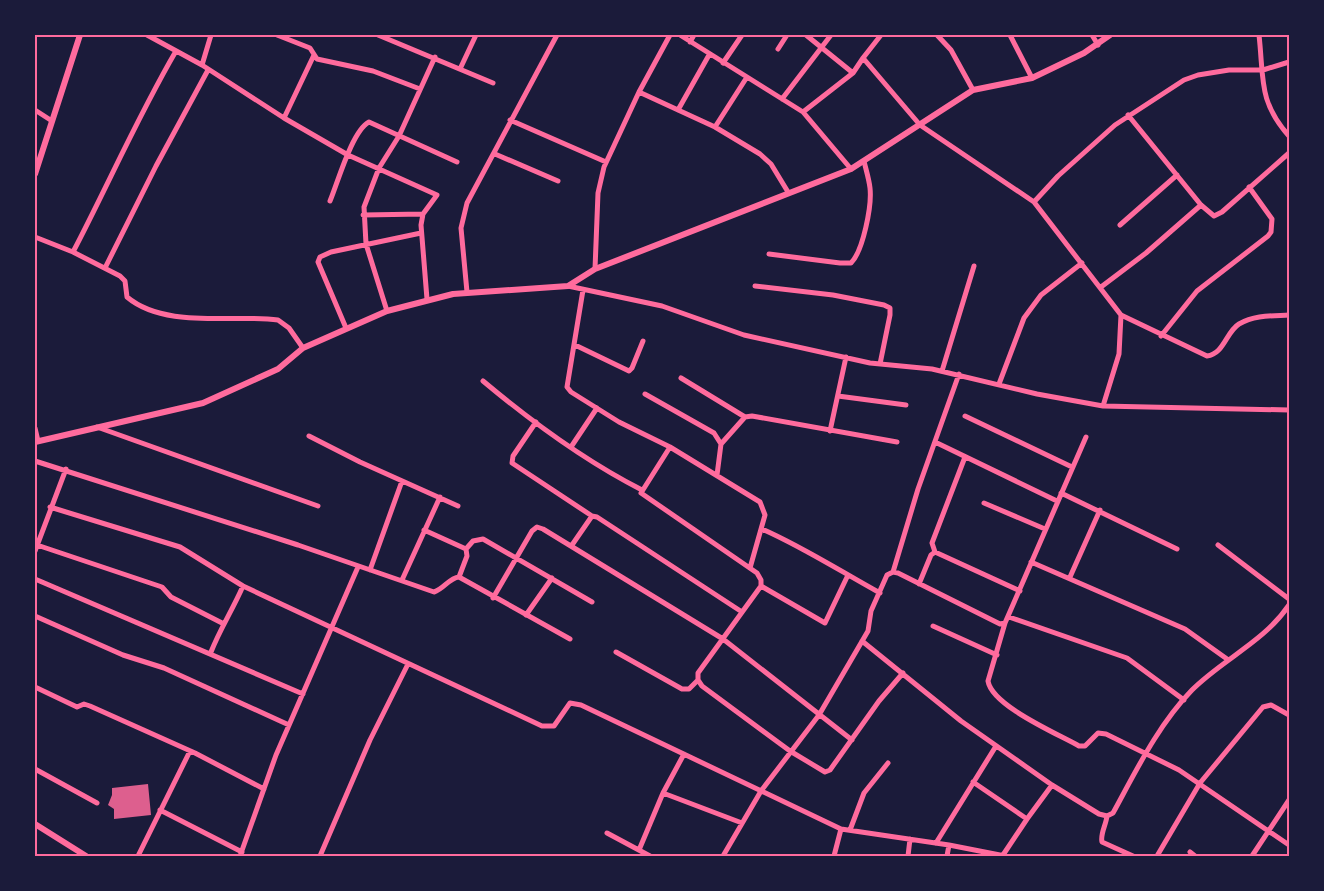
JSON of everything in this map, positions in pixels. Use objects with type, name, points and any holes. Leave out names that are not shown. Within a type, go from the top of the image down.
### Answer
[{"type":"street","points":[[35,174],[80,35]]},
{"type":"street","points":[[147,35],[202,66],[284,118],[348,155],[437,195],[423,214],[421,233],[427,299]]},
{"type":"street","points":[[202,66],[211,35]]},
{"type":"street","points":[[277,35],[310,48],[317,59],[373,71],[420,90]]},
{"type":"street","points":[[378,35],[435,57],[493,83]]},
{"type":"street","points":[[460,69],[476,35]]},
{"type":"street","points":[[467,292],[462,219],[467,203],[495,154],[510,120],[557,35]]},
{"type":"street","points":[[595,268],[598,193],[606,162],[639,92],[670,35]]},
{"type":"street","points":[[680,35],[709,55],[803,112],[851,169]]},
{"type":"street","points":[[690,42],[694,35]]},
{"type":"street","points":[[723,63],[742,35]]},
{"type":"street","points":[[778,49],[787,35]]},
{"type":"street","points":[[806,35],[853,72]]},
{"type":"street","points":[[782,99],[831,35]]},
{"type":"street","points":[[803,112],[853,72],[881,35]]},
{"type":"street","points":[[936,35],[951,50],[973,90]]},
{"type":"street","points":[[1010,35],[1032,78]]},
{"type":"street","points":[[1092,35],[1098,45]]},
{"type":"street","points":[[568,286],[595,268],[851,169],[973,90],[1032,78],[1098,45],[1110,35]]},
{"type":"street","points":[[1259,35],[1264,91],[1270,110],[1289,136]]},
{"type":"street","points":[[73,252],[107,188],[152,92],[176,51]]},
{"type":"street","points":[[284,118],[314,55]]},
{"type":"street","points":[[678,110],[709,55]]},
{"type":"street","points":[[387,311],[366,244],[363,215],[366,201],[379,168],[399,136],[435,57]]},
{"type":"street","points":[[863,58],[920,125],[1034,202],[1121,315],[1200,354],[1213,356],[1238,325],[1257,317],[1289,315]]},
{"type":"street","points":[[1034,202],[1058,176],[1128,115],[1184,80],[1198,75],[1229,70],[1263,70],[1289,62]]},
{"type":"street","points":[[105,268],[156,166],[208,70]]},
{"type":"street","points":[[715,127],[747,77]]},
{"type":"street","points":[[639,92],[715,127],[760,154],[771,164],[788,192]]},
{"type":"street","points":[[35,110],[52,121]]},
{"type":"street","points":[[1128,115],[1211,215],[1216,216],[1289,153]]},
{"type":"street","points":[[510,120],[606,162]]},
{"type":"street","points":[[330,201],[348,155],[361,129],[367,123],[371,122],[457,162]]},
{"type":"street","points":[[495,154],[558,181]]},
{"type":"street","points":[[769,254],[851,263],[858,256],[869,203],[870,189],[864,161]]},
{"type":"street","points":[[1120,225],[1177,175]]},
{"type":"street","points":[[1161,336],[1197,291],[1261,242],[1271,232],[1272,219],[1249,187]]},
{"type":"street","points":[[1101,287],[1146,253],[1201,205]]},
{"type":"street","points":[[363,215],[423,214]]},
{"type":"street","points":[[346,328],[318,262],[319,259],[331,252],[421,233]]},
{"type":"street","points":[[35,237],[73,252],[124,279],[127,297],[139,305],[184,318],[278,320],[289,328],[303,348]]},
{"type":"street","points":[[999,384],[1024,318],[1041,296],[1082,263]]},
{"type":"street","points":[[942,371],[974,266]]},
{"type":"street","points":[[35,428],[37,441],[203,403],[278,369],[303,348],[346,328],[387,311],[427,299],[467,292],[568,286],[662,306],[744,335],[880,364],[959,374],[1036,394],[1103,406],[1289,410]]},
{"type":"street","points":[[755,286],[833,296],[884,305],[890,308],[880,364]]},
{"type":"street","points":[[583,290],[567,387],[571,392],[597,408],[670,447],[760,502],[765,515],[750,568]]},
{"type":"street","points":[[1103,406],[1119,354],[1121,315]]},
{"type":"street","points":[[575,345],[629,371],[643,341]]},
{"type":"street","points":[[830,431],[846,357]]},
{"type":"street","points":[[725,855],[761,791],[819,715],[868,631],[871,612],[888,575],[893,572],[959,374]]},
{"type":"street","points":[[682,378],[745,417],[769,418],[830,431],[897,442]]},
{"type":"street","points":[[483,381],[536,422],[608,473],[642,490],[644,497],[750,568],[757,573],[761,580],[761,586],[698,673],[698,680],[689,689],[682,688],[616,652]]},
{"type":"street","points":[[645,394],[702,425],[714,433],[721,444]]},
{"type":"street","points":[[838,396],[906,405]]},
{"type":"street","points":[[571,447],[597,408]]},
{"type":"street","points":[[965,416],[1072,467]]},
{"type":"street","points":[[717,475],[721,444],[745,417]]},
{"type":"street","points":[[536,422],[513,456],[512,463],[742,612]]},
{"type":"street","points":[[96,427],[318,506]]},
{"type":"street","points":[[309,436],[458,506]]},
{"type":"street","points":[[1086,437],[1005,623],[988,681],[989,688],[994,695],[1015,710],[1080,746],[1085,746],[1098,733],[1106,734],[1146,754],[1200,783],[1289,845]]},
{"type":"street","points":[[935,442],[1057,501]]},
{"type":"street","points":[[642,490],[670,447]]},
{"type":"street","points":[[965,457],[932,543],[935,552],[1020,591]]},
{"type":"street","points":[[35,460],[434,592],[441,590],[452,578],[459,577],[493,598],[570,639]]},
{"type":"street","points":[[35,551],[50,507],[66,469]]},
{"type":"street","points":[[370,570],[402,480]]},
{"type":"street","points":[[1061,493],[1100,510],[1178,549]]},
{"type":"street","points":[[402,580],[440,497]]},
{"type":"street","points":[[984,503],[1045,528]]},
{"type":"street","points":[[50,507],[180,547],[243,586],[542,726],[554,726],[568,704],[574,703],[841,829],[949,845],[1004,856],[1027,818],[1052,785]]},
{"type":"street","points":[[1070,577],[1100,510]]},
{"type":"street","points":[[572,545],[592,516]]},
{"type":"street","points":[[493,598],[516,558],[537,527],[572,545],[723,639],[852,740]]},
{"type":"street","points":[[762,528],[802,546],[848,575],[880,592]]},
{"type":"street","points":[[424,530],[466,549]]},
{"type":"street","points":[[459,577],[467,556],[466,549],[473,541],[483,539],[592,602]]},
{"type":"street","points":[[38,545],[162,587],[178,601],[224,624]]},
{"type":"street","points":[[1218,545],[1289,599]]},
{"type":"street","points":[[919,584],[935,552]]},
{"type":"street","points":[[1031,562],[1070,577],[1185,629],[1227,660]]},
{"type":"street","points":[[160,810],[241,854],[289,725],[358,566]]},
{"type":"street","points":[[893,572],[1000,624],[1005,623]]},
{"type":"street","points":[[761,586],[825,623],[848,575]]},
{"type":"street","points":[[526,615],[552,578]]},
{"type":"street","points":[[35,579],[211,652],[303,694]]},
{"type":"street","points":[[211,652],[243,586]]},
{"type":"street","points":[[862,641],[961,721],[1052,785],[1099,814],[1107,816],[1113,813],[1146,754],[1184,700],[1227,660],[1248,648],[1267,631],[1289,605]]},
{"type":"street","points":[[35,616],[123,655],[164,668],[289,725]]},
{"type":"street","points":[[1009,617],[1127,658],[1184,700]]},
{"type":"street","points":[[933,626],[997,655]]},
{"type":"street","points":[[320,856],[370,740],[408,664]]},
{"type":"street","points":[[698,680],[790,751],[825,772],[830,770],[879,701],[903,673]]},
{"type":"street","points":[[35,687],[77,706],[84,704],[90,706],[190,751],[264,789]]},
{"type":"street","points":[[1157,856],[1200,783],[1263,707],[1271,705],[1289,715]]},
{"type":"street","points":[[936,843],[996,746]]},
{"type":"street","points":[[138,856],[190,751]]},
{"type":"street","points":[[639,850],[663,793],[684,754]]},
{"type":"street","points":[[850,830],[864,793],[888,763]]},
{"type":"street","points":[[35,769],[97,803]]},
{"type":"street","points":[[973,782],[1027,818]]},
{"type":"street","points":[[663,793],[742,823]]},
{"type":"street","points":[[1252,856],[1289,800]]},
{"type":"street","points":[[1107,816],[1101,836],[1102,842],[1133,856]]},
{"type":"street","points":[[35,824],[86,856]]},
{"type":"street","points":[[834,856],[841,829]]},
{"type":"street","points":[[607,833],[650,856]]},
{"type":"street","points":[[908,856],[910,839]]},
{"type":"street","points":[[947,856],[949,845]]},
{"type":"building","points":[[148,784],[151,815],[114,819],[114,809],[108,805],[112,795],[112,788]]}]
